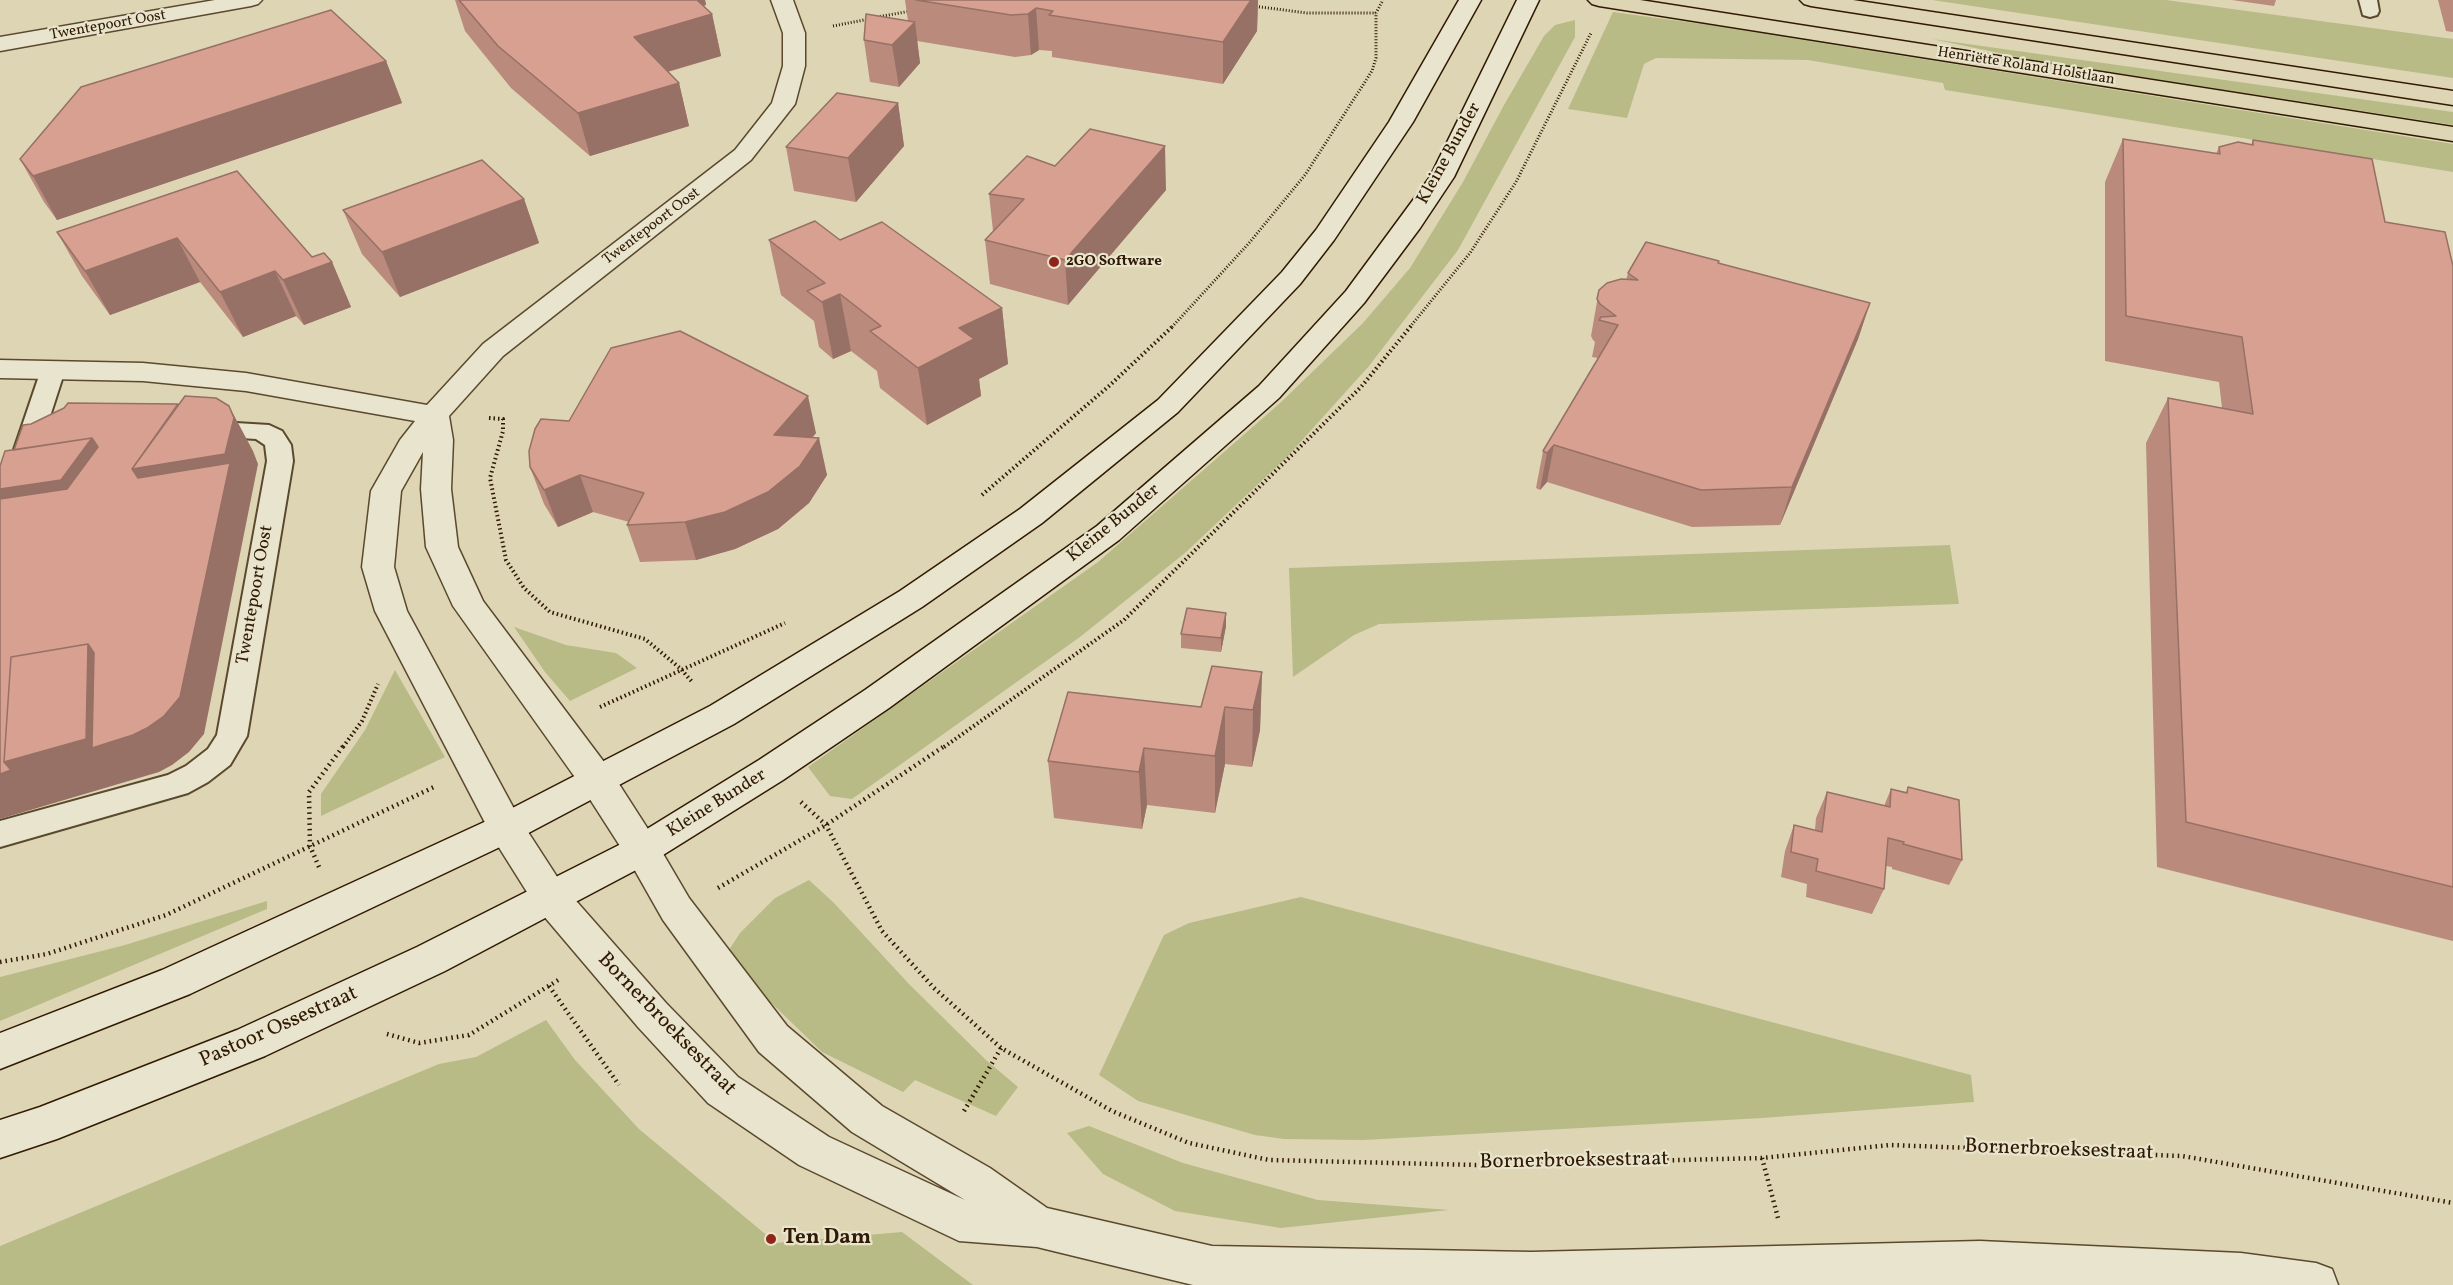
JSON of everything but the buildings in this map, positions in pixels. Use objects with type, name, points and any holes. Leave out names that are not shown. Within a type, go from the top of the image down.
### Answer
[{"type":"main road","name":"Henriëtte Roland Holstlaan","points":[[1599,0],[2453,134]]},
{"type":"main road","name":"Henriëtte Roland Holstlaan","points":[[1810,0],[2453,98]]},
{"type":"street","name":"Twentepoort Oost","points":[[0,44],[250,0]]},
{"type":"street","name":"Twentepoort Oost","points":[[506,828],[392,611],[378,567],[386,491],[416,440],[434,415],[493,350],[743,155],[783,104],[794,66],[794,33],[782,0]]},
{"type":"street","points":[[0,1051],[176,982],[506,828],[722,715],[911,599],[1022,522],[1168,406],[1291,278],[1325,236],[1401,122],[1470,0]]},
{"type":"street","name":"Kleine Bunder","points":[[550,897],[642,850],[771,770],[877,699],[1108,533],[1269,392],[1355,297],[1430,196],[1528,0]]},
{"type":"street","points":[[0,369],[143,372],[246,382],[434,415],[438,440],[436,489],[442,547],[470,606],[597,780]]},
{"type":"street","name":"Bornerbroeksestraat","points":[[597,780],[642,850],[676,909],[773,1039],[867,1119],[975,1182],[1037,1226]]},
{"type":"street","name":"Bornerbroeksestraat","points":[[506,828],[550,897],[652,1015],[723,1090],[814,1151],[959,1220],[1037,1226],[1212,1268],[1531,1274],[1980,1263],[2241,1275],[2316,1285]]},
{"type":"street","name":"Pastoor Ossestraat","points":[[0,1139],[241,1048],[431,959],[550,897]]},
{"type":"lane","points":[[0,531],[53,370]]},
{"type":"lane","name":"Twentepoort Oost","points":[[0,834],[177,785],[197,774],[219,757],[232,736],[280,461],[278,445],[273,437],[260,431],[182,428]]},
{"type":"lane","points":[[33,432],[64,429]]},
{"type":"path","points":[[975,501],[1109,386],[1188,312],[1305,175],[1372,71],[1376,58],[1376,13],[1383,0]]},
{"type":"path","points":[[1252,6],[1307,13],[1376,13]]},
{"type":"path","points":[[794,33],[921,9]]},
{"type":"path","points":[[434,415],[503,419],[503,431],[490,478],[506,560],[524,588],[550,612],[645,639],[681,669],[722,715]]},
{"type":"path","points":[[336,908],[310,846],[309,792],[362,721],[378,685],[392,611]]},
{"type":"path","points":[[558,726],[793,619]]},
{"type":"path","points":[[0,962],[47,954],[166,915],[474,768]]},
{"type":"path","name":"Bornerbroeksestraat","points":[[771,770],[826,825],[882,931],[934,988],[1001,1048],[1112,1111],[1189,1143],[1269,1160],[1476,1165],[1762,1158],[1890,1145],[2182,1156],[2453,1203]]},
{"type":"path","points":[[549,986],[619,1085]]},
{"type":"path","points":[[369,988],[387,1034]]},
{"type":"path","points":[[964,1112],[1001,1048]]},
{"type":"green space","points":[[1932,0],[2166,0],[2453,39],[2453,78]]},
{"type":"green space","points":[[1613,12],[1709,25],[2453,144],[2453,172],[1945,90],[1943,83],[1808,60],[1656,58],[1644,64],[1627,118],[1568,109]]},
{"type":"green space","points":[[1575,20],[1575,37],[1458,250],[1369,366],[1287,457],[1185,553],[1080,637],[852,799],[830,796],[808,767],[1098,562],[1279,404],[1363,323],[1410,268],[1463,182],[1544,36],[1555,25]]},
{"type":"green space","points":[[1932,39],[2453,112],[2453,125],[2032,60]]},
{"type":"green space","points":[[1950,545],[1959,604],[1379,624],[1354,635],[1293,677],[1289,568]]},
{"type":"green space","points":[[514,627],[566,645],[616,653],[637,668],[570,701],[545,672]]},
{"type":"green space","points":[[395,670],[445,757],[321,816],[321,794],[365,730]]},
{"type":"green space","points":[[809,880],[834,903],[909,984],[986,1060],[1018,1087],[996,1116],[915,1080],[903,1092],[822,1052],[757,989],[727,953],[740,933],[775,898]]},
{"type":"green space","points":[[1301,897],[1971,1075],[1974,1102],[1762,1118],[1363,1140],[1284,1139],[1255,1135],[1138,1101],[1099,1075],[1164,935],[1189,923]]},
{"type":"green space","points":[[267,901],[267,909],[0,1021],[0,977],[125,945]]},
{"type":"green space","points":[[546,1020],[575,1060],[639,1129],[776,1243],[902,1232],[973,1285],[0,1285],[0,1246],[439,1064],[476,1057]]},
{"type":"green space","points":[[1089,1126],[1183,1163],[1318,1200],[1449,1210],[1281,1228],[1175,1211],[1103,1174],[1067,1133]]},
{"type":"place","name":"2GO Software","points":[[1054,262]]},
{"type":"place","name":"Ten Dam","points":[[771,1239]]}]
